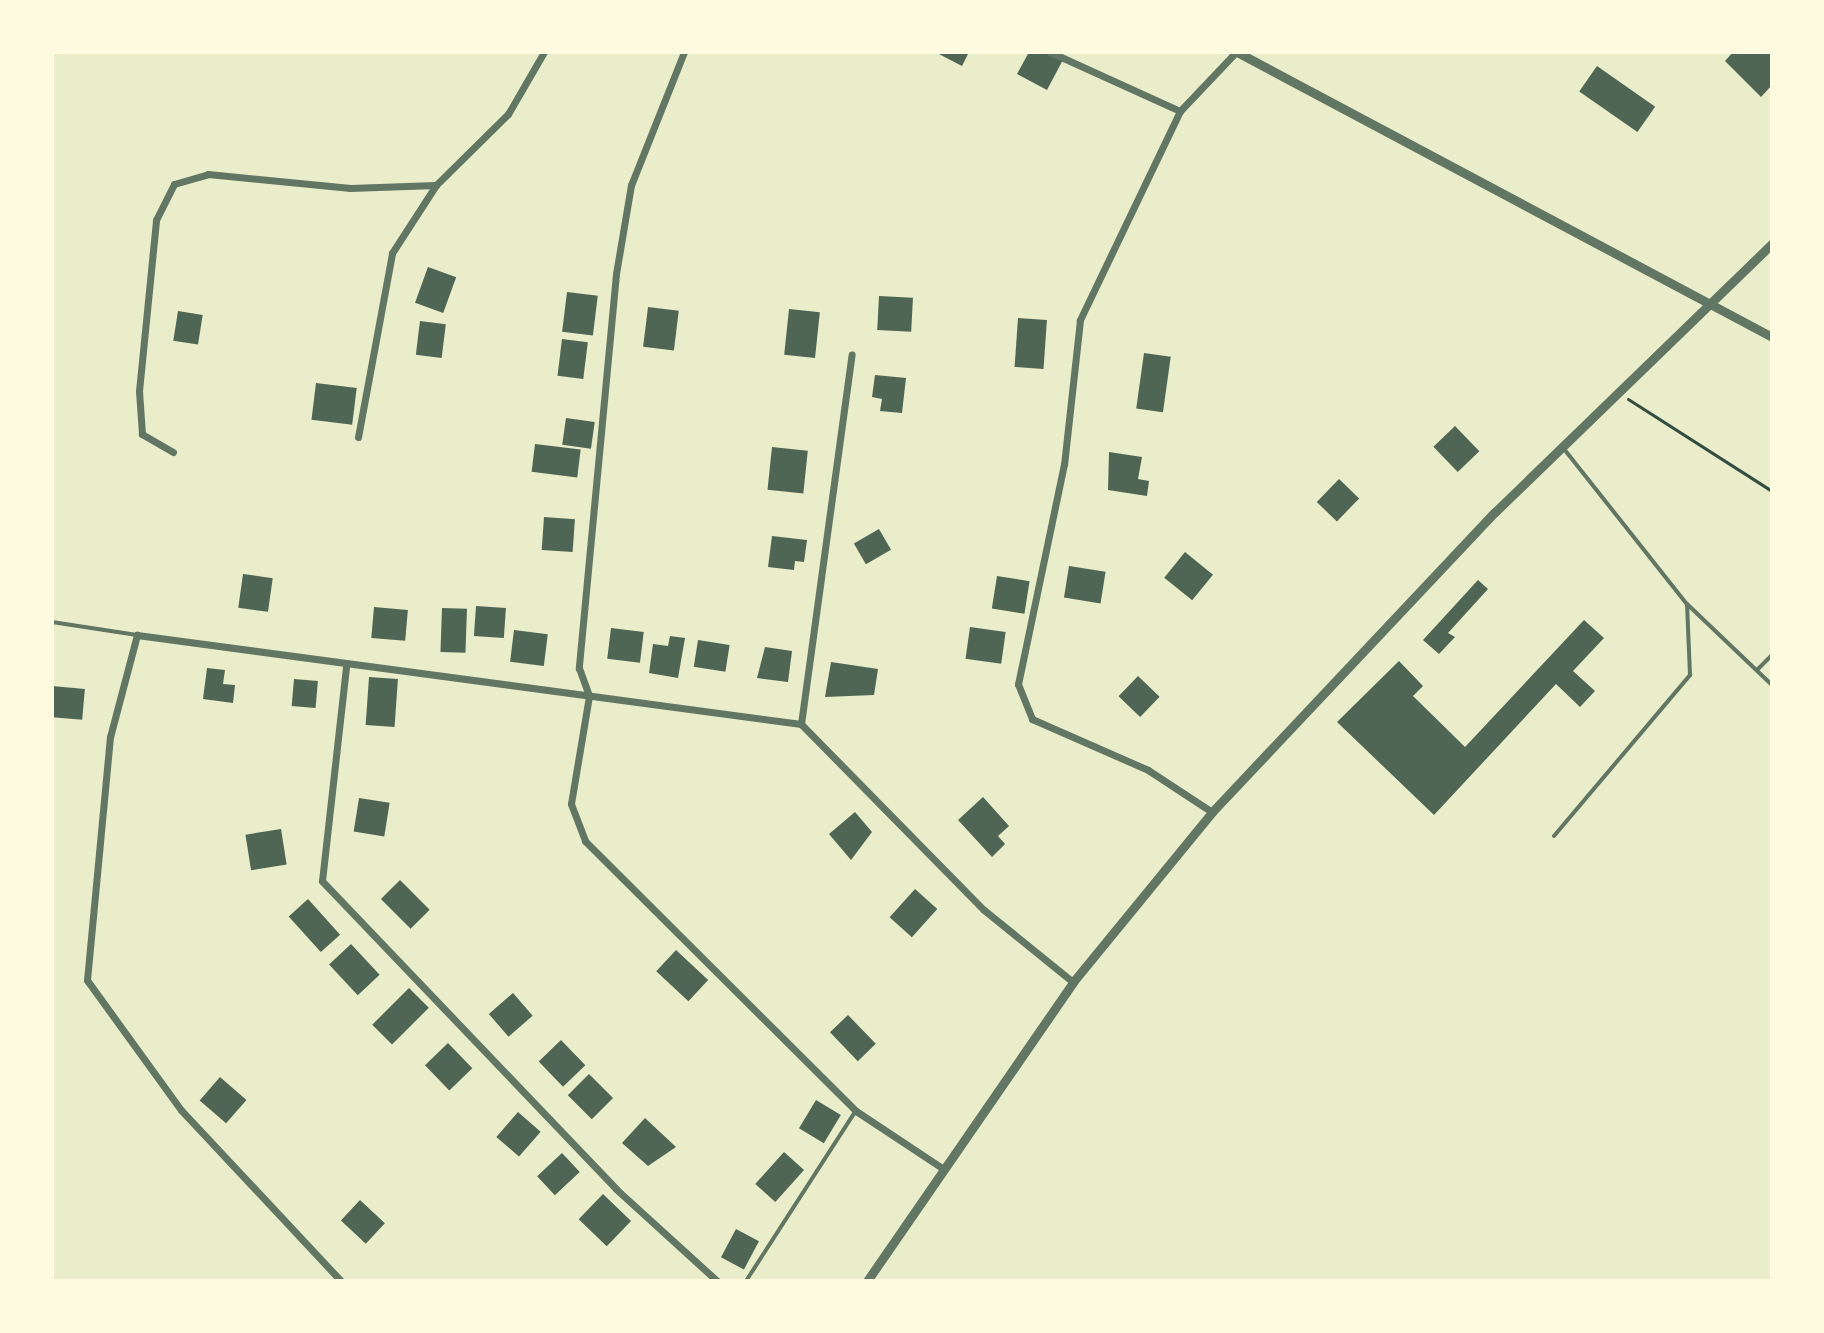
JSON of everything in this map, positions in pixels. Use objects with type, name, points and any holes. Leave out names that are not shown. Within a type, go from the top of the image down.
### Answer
[{"type":"street","points":[[358,437],[392,253],[436,185],[508,114],[544,52]]},
{"type":"street","points":[[684,52],[631,185],[616,274],[579,668],[589,696],[571,804],[585,841],[856,1111],[942,1168]]},
{"type":"street","points":[[1050,52],[1180,111]]},
{"type":"street","points":[[1212,812],[1148,770],[1032,719],[1018,684],[1064,464],[1080,320],[1180,111],[1236,52],[1714,300],[1772,337]]},
{"type":"street","points":[[173,452],[142,434],[139,391],[156,220],[174,184],[208,174],[337,188],[436,185]]},
{"type":"street","points":[[867,1281],[1073,982],[1212,812],[1562,447],[1772,244]]},
{"type":"street","points":[[801,724],[852,354]]},
{"type":"street","points":[[341,1281],[181,1110],[87,980],[110,737],[137,635],[346,667],[385,663],[589,696],[801,724],[984,910],[1073,982]]},
{"type":"street","points":[[346,667],[322,881],[572,1143],[717,1281]]},
{"type":"lane","points":[[1562,447],[1687,604],[1772,685]]},
{"type":"lane","points":[[1554,836],[1690,675],[1687,604]]},
{"type":"lane","points":[[52,622],[137,635]]},
{"type":"lane","points":[[1757,670],[1772,655]]},
{"type":"lane","points":[[746,1281],[856,1111]]},
{"type":"path","points":[[1619,392],[1772,491]]},
{"type":"building","points":[[935,52],[969,52],[962,66]]},
{"type":"building","points":[[1029,52],[1065,56],[1047,90],[1017,74]]},
{"type":"building","points":[[1733,52],[1772,52],[1772,85],[1761,97],[1725,61]]},
{"type":"building","points":[[1597,66],[1655,107],[1637,132],[1579,91]]},
{"type":"building","points":[[428,267],[456,277],[443,313],[415,303]]},
{"type":"building","points":[[567,292],[598,296],[593,335],[562,332]]},
{"type":"building","points":[[879,296],[913,298],[911,332],[877,330]]},
{"type":"building","points":[[648,307],[679,311],[674,350],[643,347]]},
{"type":"building","points":[[789,309],[820,312],[815,358],[784,355]]},
{"type":"building","points":[[178,311],[203,315],[198,345],[173,341]]},
{"type":"building","points":[[1018,318],[1047,320],[1044,369],[1015,367]]},
{"type":"building","points":[[420,321],[446,324],[442,358],[416,355]]},
{"type":"building","points":[[562,339],[588,342],[583,379],[557,376]]},
{"type":"building","points":[[1144,353],[1171,357],[1163,412],[1136,408]]},
{"type":"building","points":[[875,375],[906,378],[902,413],[880,411],[882,399],[872,397]]},
{"type":"building","points":[[316,383],[357,388],[352,425],[311,420]]},
{"type":"building","points":[[566,418],[595,422],[591,449],[562,445]]},
{"type":"building","points":[[1455,426],[1479,451],[1458,472],[1433,447]]},
{"type":"building","points":[[535,444],[581,450],[577,477],[532,472]]},
{"type":"building","points":[[772,447],[808,451],[803,494],[768,490]]},
{"type":"building","points":[[1109,452],[1142,457],[1138,479],[1149,481],[1147,496],[1108,490]]},
{"type":"building","points":[[1339,479],[1359,498],[1337,521],[1317,502]]},
{"type":"building","points":[[544,517],[575,519],[573,552],[542,550]]},
{"type":"building","points":[[879,529],[891,550],[866,564],[854,544]]},
{"type":"building","points":[[772,536],[807,540],[804,562],[795,561],[794,570],[768,567]]},
{"type":"building","points":[[1185,552],[1213,575],[1192,600],[1164,578]]},
{"type":"building","points":[[1069,566],[1106,572],[1101,603],[1064,598]]},
{"type":"building","points":[[243,574],[273,578],[268,612],[238,608]]},
{"type":"building","points":[[997,576],[1030,581],[1024,614],[992,609]]},
{"type":"building","points":[[1478,580],[1488,589],[1448,633],[1455,637],[1439,654],[1423,640]]},
{"type":"building","points":[[476,606],[506,608],[504,638],[474,636]]},
{"type":"building","points":[[374,607],[408,610],[405,641],[371,638]]},
{"type":"building","points":[[442,608],[467,609],[465,653],[440,652]]},
{"type":"building","points":[[1584,620],[1604,638],[1573,671],[1595,691],[1580,707],[1556,684],[1434,815],[1337,722],[1399,661],[1423,686],[1413,696],[1465,747]]},
{"type":"building","points":[[970,627],[1006,632],[1001,664],[966,659]]},
{"type":"building","points":[[611,628],[644,632],[640,663],[607,659]]},
{"type":"building","points":[[514,630],[548,634],[544,666],[510,662]]},
{"type":"building","points":[[670,636],[685,638],[678,678],[649,673],[653,644],[668,646]]},
{"type":"building","points":[[698,640],[730,645],[725,672],[694,667]]},
{"type":"building","points":[[765,647],[792,651],[788,682],[757,678]]},
{"type":"building","points":[[831,662],[878,669],[874,695],[825,697]]},
{"type":"building","points":[[207,668],[225,670],[223,684],[235,685],[233,703],[203,699]]},
{"type":"building","points":[[1138,676],[1160,697],[1140,717],[1119,696]]},
{"type":"building","points":[[369,677],[398,679],[395,727],[366,725]]},
{"type":"building","points":[[294,679],[318,681],[316,708],[292,706]]},
{"type":"building","points":[[52,686],[85,689],[82,720],[52,717]]},
{"type":"building","points":[[983,797],[1009,826],[998,836],[1005,844],[992,857],[958,820]]},
{"type":"building","points":[[359,798],[390,803],[384,836],[354,832]]},
{"type":"building","points":[[855,812],[872,832],[851,860],[829,834]]},
{"type":"building","points":[[281,829],[287,865],[251,870],[245,835]]},
{"type":"building","points":[[400,880],[430,910],[411,929],[381,899]]},
{"type":"building","points":[[915,889],[937,909],[912,937],[890,917]]},
{"type":"building","points":[[308,899],[340,935],[321,952],[289,916]]},
{"type":"building","points":[[351,944],[380,975],[358,995],[329,964]]},
{"type":"building","points":[[676,950],[708,980],[688,1001],[656,971]]},
{"type":"building","points":[[409,988],[429,1008],[392,1045],[372,1025]]},
{"type":"building","points":[[513,993],[533,1016],[509,1037],[489,1014]]},
{"type":"building","points":[[848,1015],[876,1044],[858,1061],[830,1032]]},
{"type":"building","points":[[561,1040],[585,1065],[563,1087],[539,1062]]},
{"type":"building","points":[[448,1043],[472,1068],[449,1090],[425,1065]]},
{"type":"building","points":[[589,1074],[613,1098],[592,1119],[568,1095]]},
{"type":"building","points":[[220,1077],[246,1100],[226,1123],[200,1100]]},
{"type":"building","points":[[816,1100],[841,1115],[824,1143],[799,1128]]},
{"type":"building","points":[[518,1112],[541,1132],[519,1157],[496,1137]]},
{"type":"building","points":[[645,1118],[676,1147],[648,1166],[622,1143]]},
{"type":"building","points":[[784,1152],[804,1170],[775,1202],[755,1184]]},
{"type":"building","points":[[562,1153],[580,1172],[555,1195],[537,1176]]},
{"type":"building","points":[[603,1194],[631,1221],[607,1246],[579,1219]]},
{"type":"building","points":[[360,1200],[385,1223],[366,1244],[341,1220]]},
{"type":"building","points":[[736,1229],[759,1241],[744,1269],[721,1257]]}]
